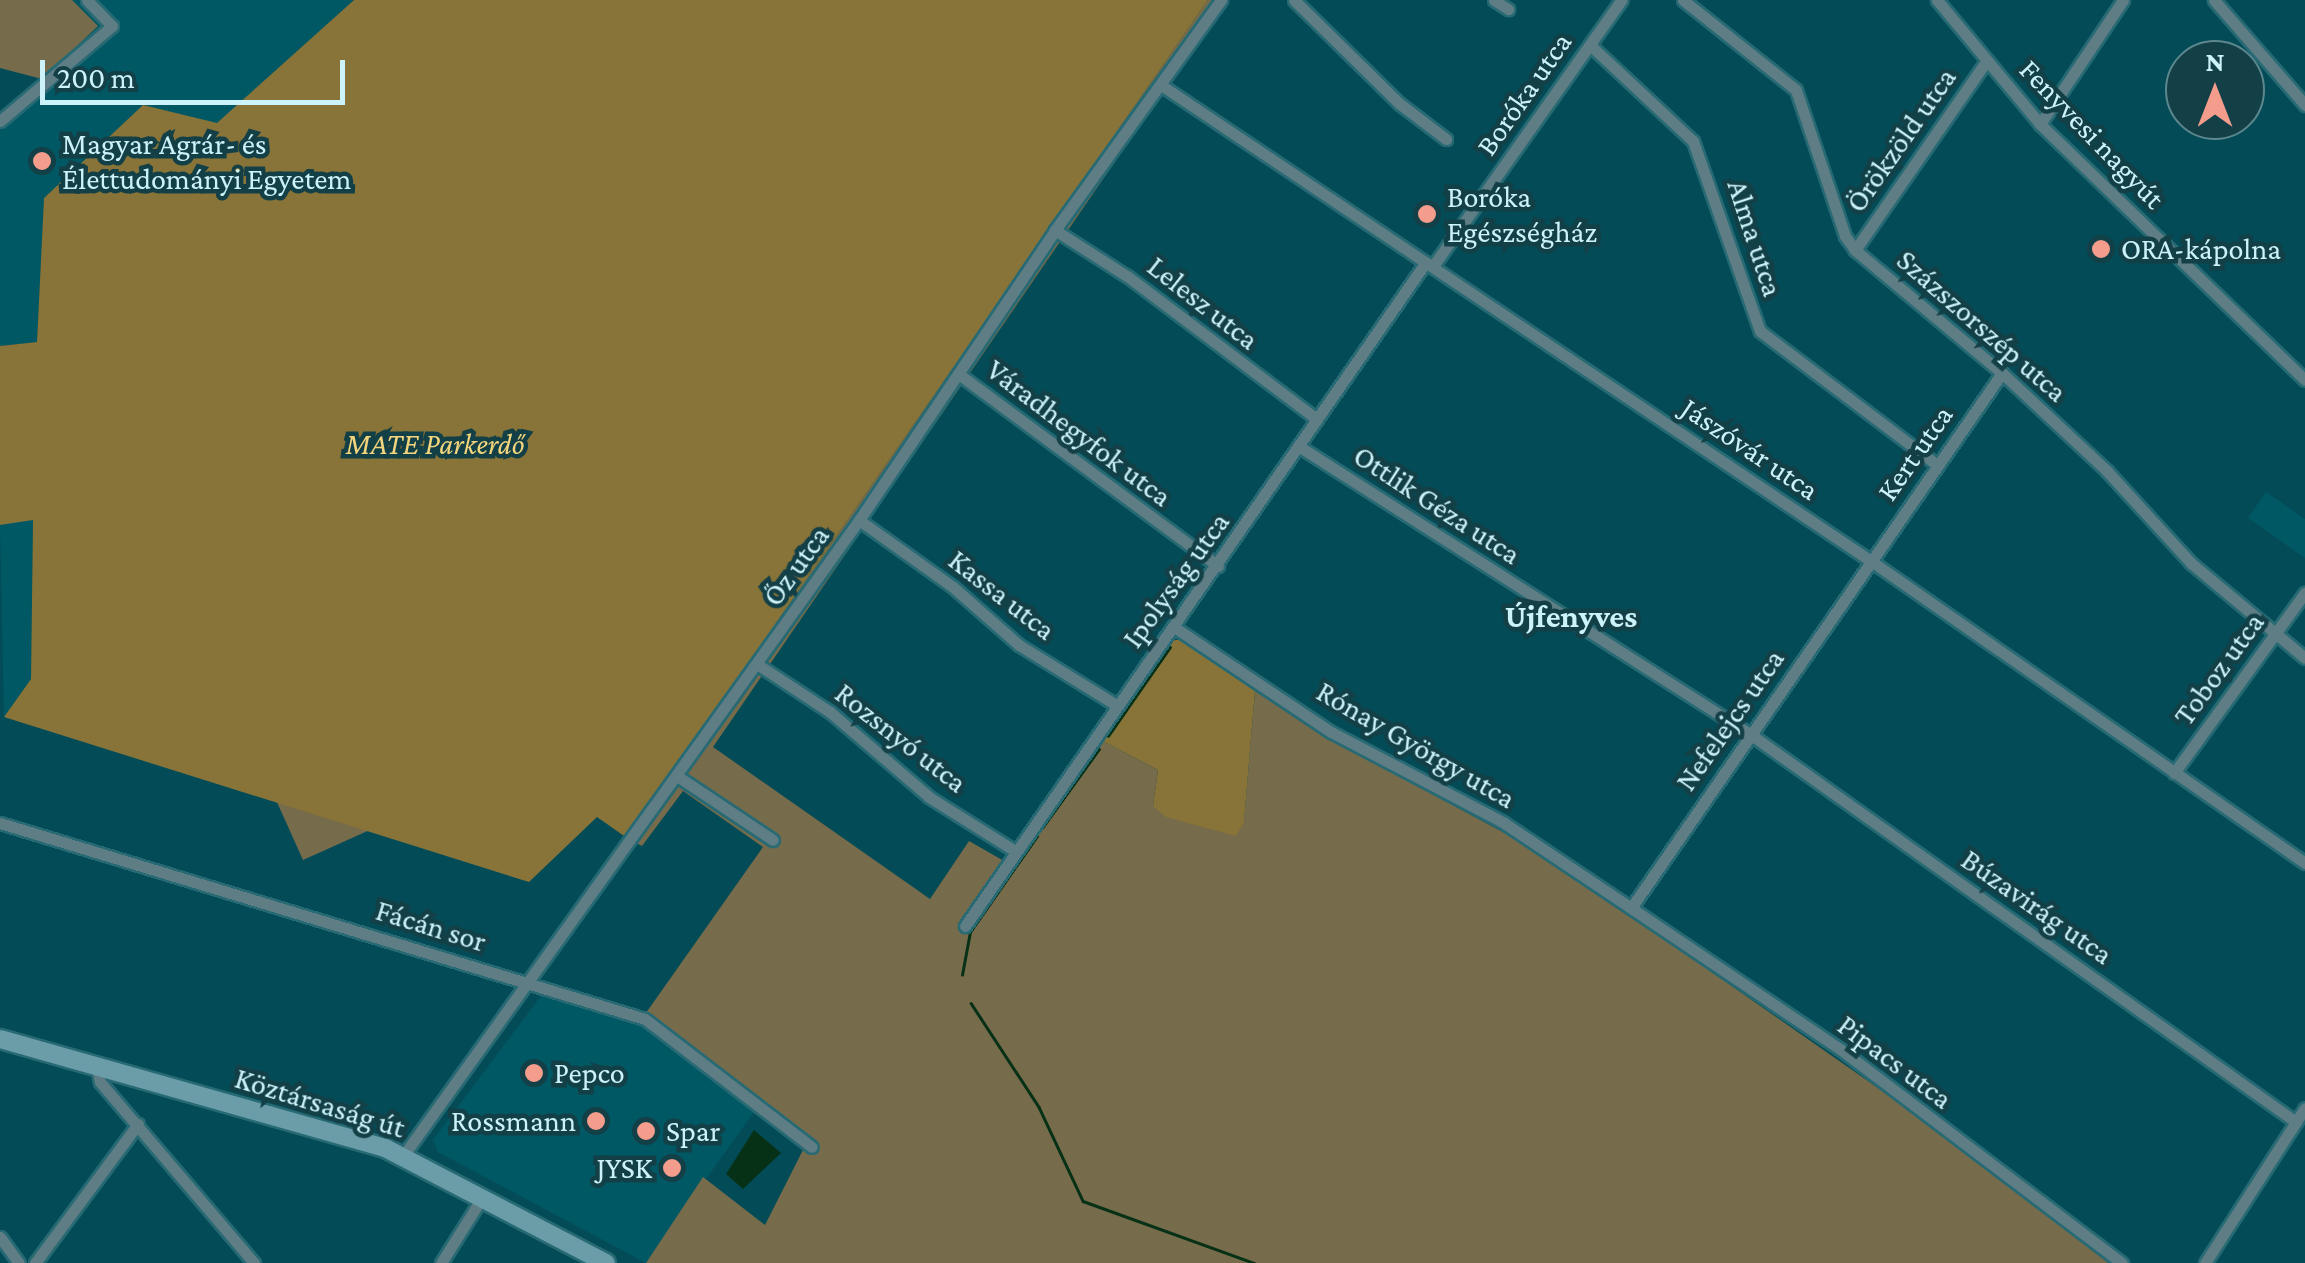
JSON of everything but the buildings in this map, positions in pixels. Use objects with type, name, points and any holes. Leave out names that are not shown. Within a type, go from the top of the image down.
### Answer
[{"type":"main road","name":"Köztársaság út","points":[[0,1038],[403,1156],[606,1263]]},
{"type":"street","points":[[0,121],[112,26],[87,0]]},
{"type":"street","name":"Őz utca","points":[[403,1156],[757,664],[960,374],[1055,230],[1222,0]]},
{"type":"street","points":[[1294,0],[1400,104],[1446,138]]},
{"type":"street","points":[[1494,0],[1508,9]]},
{"type":"street","name":"Boróka utca","points":[[1429,264],[1621,0]]},
{"type":"street","name":"Százszorszép utca","points":[[1683,0],[1796,90],[1845,236],[1856,250],[2002,373],[2107,471],[2191,562],[2305,658]]},
{"type":"street","name":"Fenyvesi nagyút","points":[[1936,0],[2040,124],[2305,380]]},
{"type":"street","points":[[2040,124],[2123,0]]},
{"type":"street","points":[[2214,0],[2305,105]]},
{"type":"street","name":"Alma utca","points":[[1590,45],[1692,141],[1760,331],[1936,465]]},
{"type":"street","name":"Örökzöld utca","points":[[1856,250],[1987,60]]},
{"type":"street","name":"Jászóvár utca","points":[[1161,84],[1871,562],[2305,863]]},
{"type":"street","name":"Lelesz utca","points":[[1055,230],[1128,276],[1317,419]]},
{"type":"street","name":"Ipolyság utca","points":[[965,926],[1116,705],[1429,264]]},
{"type":"street","name":"Kert utca","points":[[1871,562],[2002,373]]},
{"type":"street","name":"Váradhegyfok utca","points":[[960,374],[1218,566]]},
{"type":"street","name":"Ottlik Géza utca","points":[[1300,447],[1750,734]]},
{"type":"street","name":"Kassa utca","points":[[859,520],[953,587],[1018,645],[1116,705]]},
{"type":"street","name":"Nefelejcs utca","points":[[1631,908],[1871,562]]},
{"type":"street","name":"Toboz utca","points":[[2174,774],[2305,594]]},
{"type":"street","name":"Rónay György utca","points":[[1174,627],[1332,732],[1504,823],[1631,908]]},
{"type":"street","name":"Rozsnyó utca","points":[[757,664],[830,712],[929,797],[1015,851]]},
{"type":"street","name":"Búzavirág utca","points":[[1750,734],[2296,1122]]},
{"type":"street","points":[[676,776],[773,840]]},
{"type":"street","name":"Fácán sor","points":[[0,823],[645,1020],[812,1147]]},
{"type":"street","name":"Pipacs utca","points":[[1631,908],[1840,1049],[2122,1263]]},
{"type":"street","points":[[97,1067],[100,1082],[254,1263]]},
{"type":"street","points":[[2205,1263],[2305,1108]]},
{"type":"street","points":[[36,1263],[138,1124]]},
{"type":"street","points":[[440,1263],[482,1198]]},
{"type":"street","points":[[0,1237],[19,1263]]},
{"type":"shaded area","points":[[0,0],[72,0],[98,26],[42,79],[0,68]]},
{"type":"shaded area","name":"Magyar Agrár- és Élettudományi Egyetem","points":[[72,0],[354,0],[217,124],[143,105],[44,198],[37,342],[0,346],[0,118],[97,26]]},
{"type":"shaded area","points":[[1208,0],[1226,0],[713,747],[930,899],[969,841],[1011,865],[1095,737],[1158,770],[1153,806],[1244,821],[1255,691],[1337,743],[1538,851],[1921,1118],[2114,1263],[646,1263],[703,1177],[765,1225],[804,1148],[641,1020],[763,847],[683,791],[642,846],[627,838]]},
{"type":"shaded area","points":[[2266,492],[2305,519],[2305,558],[2248,518]]},
{"type":"shaded area","points":[[33,519],[31,679],[4,717],[0,525]]},
{"type":"shaded area","points":[[276,800],[372,829],[303,860]]},
{"type":"shaded area","points":[[541,996],[641,1020],[756,1109],[646,1263],[438,1152],[433,1140]]},
{"type":"shaded area","points":[[754,1130],[781,1153],[743,1189],[726,1174]]},
{"type":"green space","name":"MATE Parkerdő","points":[[354,0],[1208,0],[627,838],[597,817],[529,882],[4,717],[31,679],[33,520],[0,525],[0,346],[37,342],[44,198],[143,105],[217,123]]},
{"type":"green space","points":[[1181,639],[1255,691],[1244,822],[1236,836],[1166,817],[1153,806],[1158,770],[1095,737],[1171,641]]},
{"type":"waterway","points":[[1108,736],[1170,647]]},
{"type":"waterway","points":[[1042,828],[1099,749]]},
{"type":"waterway","points":[[962,975],[970,932],[1037,836]]},
{"type":"waterway","points":[[971,1003],[1039,1107],[1083,1201],[1254,1263]]},
{"type":"place","name":"Magyar Agrár- és Élettudományi Egyetem","points":[[42,161]]},
{"type":"place","name":"Boróka Egészségház","points":[[1427,214]]},
{"type":"place","name":"ORA-kápolna","points":[[2101,249]]},
{"type":"place","name":"Pepco","points":[[534,1073]]},
{"type":"place","name":"Rossmann","points":[[596,1121]]},
{"type":"place","name":"Spar","points":[[646,1131]]},
{"type":"place","name":"JYSK","points":[[672,1168]]},
{"type":"district","name":"Újfenyves","points":[[1571,616]]}]
